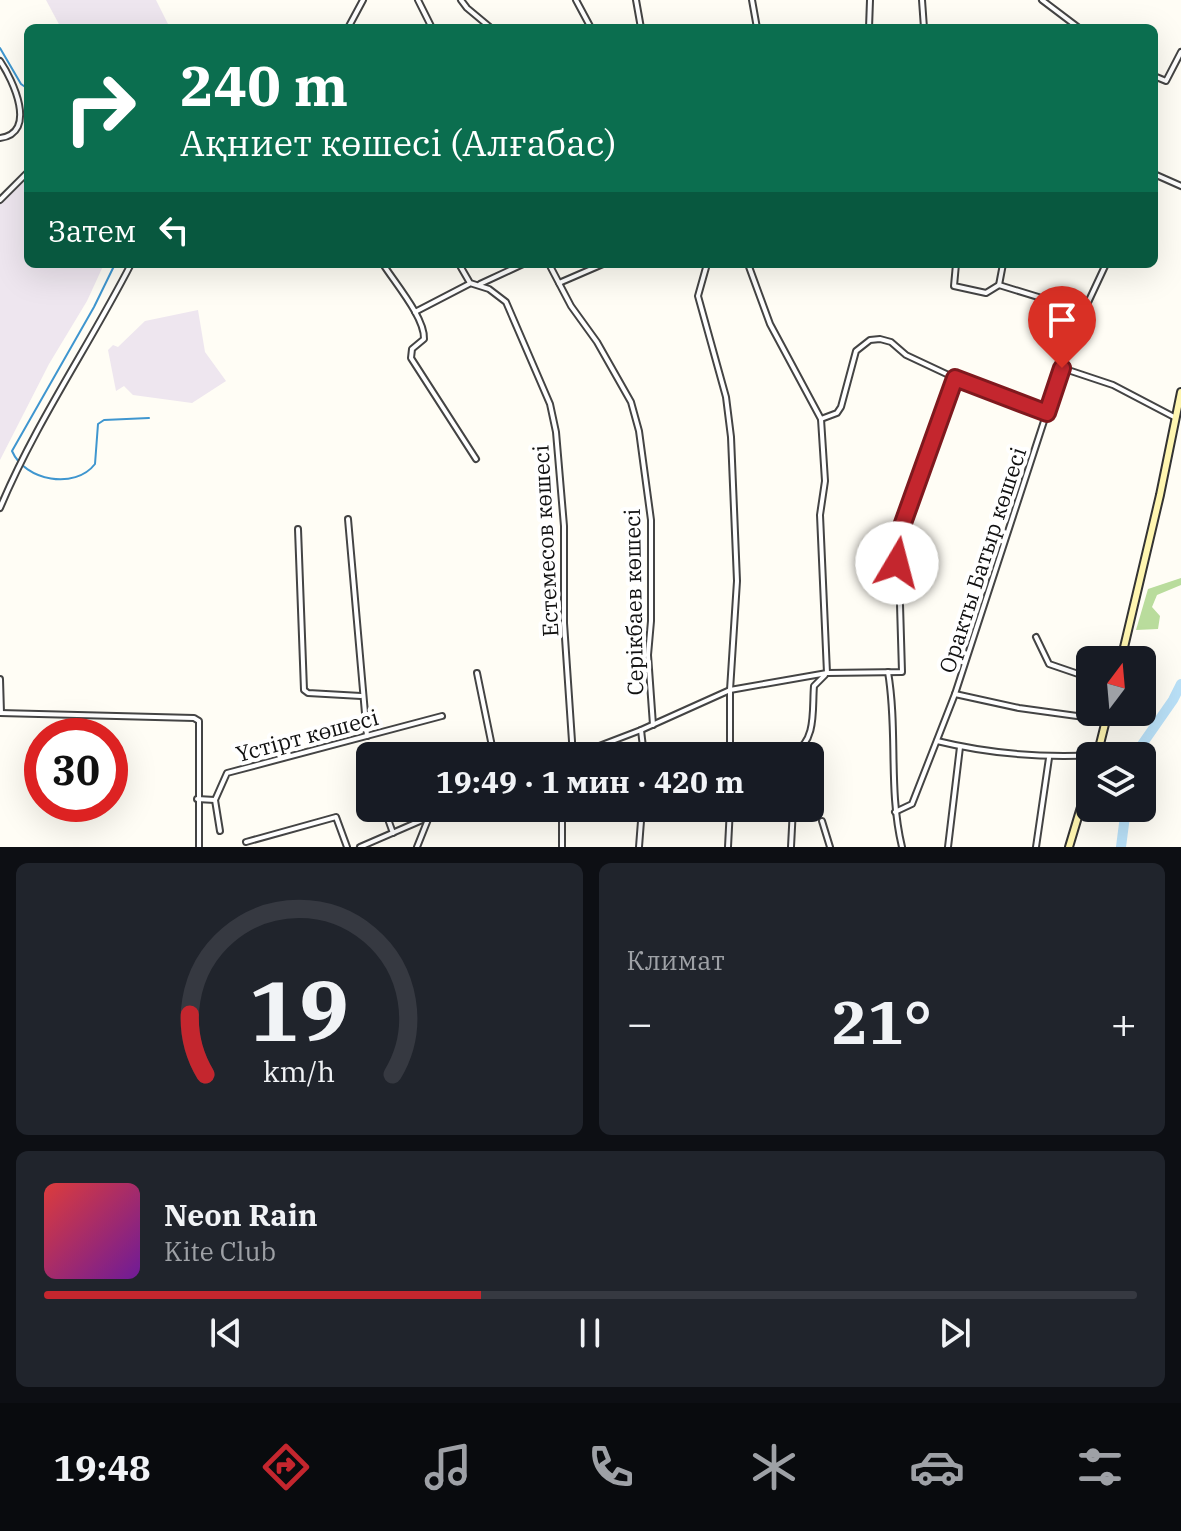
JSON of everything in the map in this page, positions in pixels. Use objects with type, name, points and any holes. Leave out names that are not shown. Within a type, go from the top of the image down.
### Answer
[{"type":"main road","points":[[1124,646],[1181,392]]},
{"type":"main road","points":[[1069,847],[1076,822]]},
{"type":"street","points":[[350,24],[363,0]]},
{"type":"street","points":[[418,0],[430,24]]},
{"type":"street","points":[[461,0],[486,24]]},
{"type":"street","points":[[576,0],[589,24]]},
{"type":"street","points":[[636,0],[640,24]]},
{"type":"street","points":[[752,0],[756,24]]},
{"type":"street","points":[[869,24],[870,0]]},
{"type":"street","points":[[922,0],[924,24]]},
{"type":"street","points":[[1042,0],[1074,24]]},
{"type":"street","points":[[353,19],[355,24]]},
{"type":"street","points":[[1158,78],[1166,81],[1181,52]]},
{"type":"street","points":[[0,61],[19,98],[20,116],[15,132],[0,138]]},
{"type":"street","points":[[0,200],[24,176]]},
{"type":"street","points":[[1158,176],[1181,186]]},
{"type":"street","points":[[0,508],[39,425],[129,268]]},
{"type":"street","points":[[386,268],[415,312],[425,337],[412,349],[411,358],[476,459]]},
{"type":"street","points":[[415,312],[470,283],[461,268]]},
{"type":"street","points":[[478,285],[514,268]]},
{"type":"street","name":"Серікбаев көшесі","points":[[551,268],[631,402],[639,431],[651,520],[648,655],[653,725]]},
{"type":"street","points":[[559,283],[585,268]]},
{"type":"street","points":[[706,268],[698,296],[726,397],[731,437],[737,581],[730,742]]},
{"type":"street","points":[[749,268],[770,324],[821,419],[825,481],[820,515],[827,673],[814,686],[810,737],[807,742]]},
{"type":"street","points":[[955,268],[953,284],[956,288],[986,293],[999,285],[1002,268]]},
{"type":"street","name":"Оракты Батыр көшесі","points":[[895,812],[912,804],[937,741],[1062,368],[1104,268]]},
{"type":"street","name":"Естемесов көшесі","points":[[470,283],[489,289],[506,302],[550,404],[556,432],[564,526],[564,623],[572,742]]},
{"type":"street","points":[[999,285],[1084,311]]},
{"type":"street","points":[[821,419],[837,413],[841,407],[856,351],[870,340],[880,339],[891,342],[906,355],[955,378],[1047,413]]},
{"type":"street","points":[[1062,368],[1113,385],[1176,418]]},
{"type":"street","points":[[610,742],[730,690],[827,673],[902,672],[898,537],[955,378]]},
{"type":"street","points":[[348,519],[361,696],[367,736]]},
{"type":"street","points":[[298,529],[304,690],[308,693],[361,696]]},
{"type":"street","points":[[1036,637],[1049,664],[1076,673]]},
{"type":"street","points":[[888,672],[893,699],[895,812],[902,847]]},
{"type":"street","points":[[477,673],[491,742]]},
{"type":"street","points":[[0,679],[1,713],[194,718],[199,721],[199,847]]},
{"type":"street","points":[[955,694],[1019,708],[1076,713]]},
{"type":"street","name":"Үстірт көшесі","points":[[215,800],[227,773],[442,716]]},
{"type":"street","points":[[641,730],[642,742]]},
{"type":"street","points":[[937,741],[960,747],[1049,757],[1076,756]]},
{"type":"street","points":[[948,847],[960,747]]},
{"type":"street","points":[[1036,847],[1049,757]]},
{"type":"street","points":[[197,799],[215,800],[220,831]]},
{"type":"street","points":[[246,842],[336,817],[347,847]]},
{"type":"street","points":[[389,822],[393,833]]},
{"type":"street","points":[[360,847],[418,822]]},
{"type":"street","points":[[417,847],[427,822]]},
{"type":"street","points":[[562,822],[562,847]]},
{"type":"street","points":[[639,847],[641,822]]},
{"type":"street","points":[[728,847],[729,822]]},
{"type":"street","points":[[791,847],[792,822]]},
{"type":"street","points":[[822,822],[830,847]]},
{"type":"shaded area","points":[[46,0],[156,0],[168,24],[59,24]]},
{"type":"shaded area","points":[[24,179],[24,268],[102,268],[0,460],[0,203]]},
{"type":"shaded area","points":[[198,310],[205,352],[226,381],[192,403],[133,395],[124,386],[116,391],[108,350],[113,345],[118,347],[145,321]]},
{"type":"green space","points":[[1181,578],[1181,585],[1157,595],[1152,607],[1160,616],[1158,629],[1136,630],[1148,589]]},
{"type":"waterway","points":[[0,48],[24,86]]},
{"type":"waterway","points":[[113,268],[12,451],[18,461],[39,475],[63,479],[75,477],[95,464],[98,424],[104,420],[149,418]]},
{"type":"waterway","points":[[1144,742],[1181,684]]},
{"type":"waterway","points":[[1121,847],[1124,822]]},
{"type":"route","points":[[897,563],[898,537],[955,378],[1047,413],[1062,368]]}]
